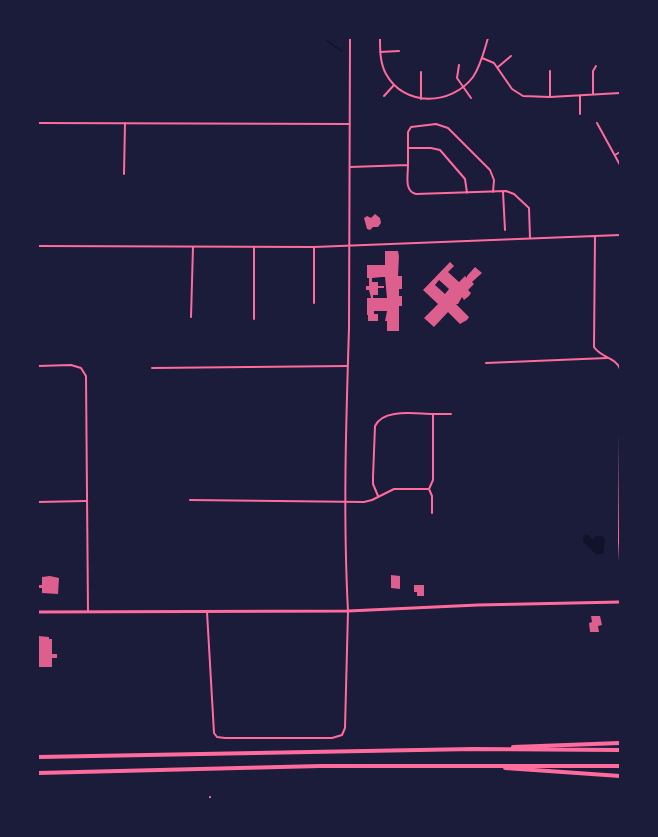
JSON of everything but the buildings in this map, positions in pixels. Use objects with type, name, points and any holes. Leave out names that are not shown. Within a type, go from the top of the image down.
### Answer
[{"type":"highway","points":[[38,757],[473,749],[621,743]]},
{"type":"highway","points":[[473,749],[621,750]]},
{"type":"highway","points":[[38,773],[320,766],[621,766]]},
{"type":"highway","points":[[474,766],[621,776]]},
{"type":"main road","points":[[38,612],[348,611],[489,604],[621,602]]},
{"type":"street","points":[[207,612],[215,736],[219,738],[339,737],[345,728],[348,611],[345,501],[350,245],[350,38]]},
{"type":"street","points":[[380,38],[384,71],[394,85],[409,96],[421,99],[444,97],[463,86],[474,76],[488,38]]},
{"type":"street","points":[[380,52],[399,51]]},
{"type":"street","points":[[498,67],[511,56]]},
{"type":"street","points":[[482,58],[498,67],[512,89],[519,95],[550,97],[621,93]]},
{"type":"street","points":[[459,65],[457,76],[471,98]]},
{"type":"street","points":[[593,93],[593,71],[596,66]]},
{"type":"street","points":[[550,70],[550,97]]},
{"type":"street","points":[[421,72],[421,99]]},
{"type":"street","points":[[384,96],[394,85]]},
{"type":"street","points":[[580,95],[580,114]]},
{"type":"street","points":[[124,174],[125,122]]},
{"type":"street","points":[[38,123],[350,124]]},
{"type":"street","points":[[597,123],[621,165]]},
{"type":"street","points":[[493,192],[493,175],[448,128],[436,124],[411,127],[408,132],[408,165],[409,189],[412,193],[503,192],[514,194],[529,208],[530,238]]},
{"type":"street","points":[[408,148],[440,150],[465,179],[467,193]]},
{"type":"street","points":[[615,155],[621,152]]},
{"type":"street","points":[[350,167],[408,165]]},
{"type":"street","points":[[503,192],[505,230]]},
{"type":"street","points":[[38,246],[314,247],[621,235]]},
{"type":"street","points":[[595,236],[593,341],[599,353],[619,365],[621,369]]},
{"type":"street","points":[[191,317],[193,247]]},
{"type":"street","points":[[254,247],[254,319]]},
{"type":"street","points":[[314,247],[314,303]]},
{"type":"street","points":[[486,363],[608,358]]},
{"type":"street","points":[[38,366],[75,366],[83,370],[86,382],[88,612]]},
{"type":"street","points":[[152,368],[347,366]]},
{"type":"street","points":[[432,513],[432,496],[429,489],[433,480],[433,414]]},
{"type":"street","points":[[378,496],[373,484],[377,420],[386,415],[451,414]]},
{"type":"street","points":[[621,432],[619,541],[621,562]]},
{"type":"street","points":[[190,500],[368,502],[393,489],[429,489]]},
{"type":"street","points":[[38,502],[86,501]]},
{"type":"shaded area","points":[[583,535],[589,535],[593,540],[596,536],[603,536],[605,539],[603,554],[596,554],[583,542]]},
{"type":"waterway","points":[[327,41],[342,51]]}]
